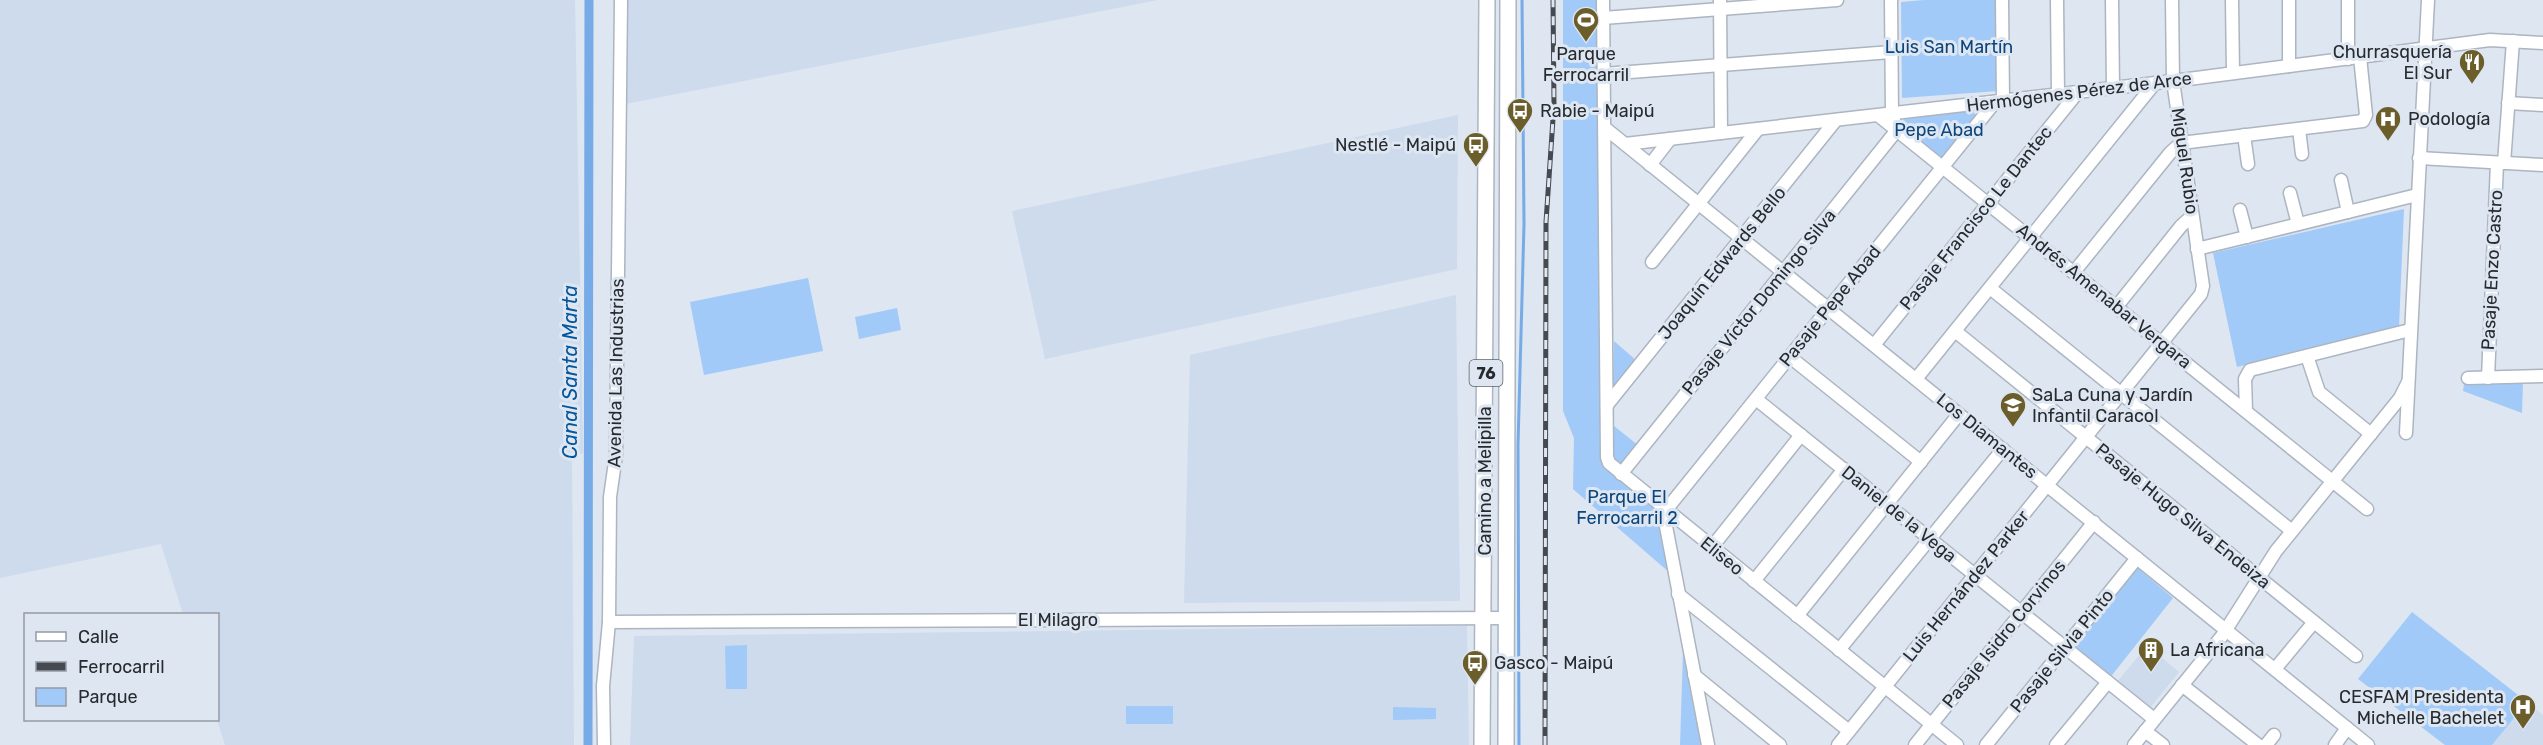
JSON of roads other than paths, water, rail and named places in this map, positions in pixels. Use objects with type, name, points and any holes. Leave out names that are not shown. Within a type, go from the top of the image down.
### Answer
[{"type":"main road","name":"Camino a Melipilla","points":[[1482,745],[1485,618],[1487,0]]},
{"type":"main road","name":"Camino a Melipilla","points":[[1506,745],[1508,0]]},
{"type":"main road","points":[[1487,208],[1508,209]]},
{"type":"main road","points":[[1486,298],[1508,298]]},
{"type":"main road","points":[[1485,498],[1507,498]]},
{"type":"street","name":"Avenida Las Industrias","points":[[604,745],[603,686],[609,622],[610,497],[616,455],[621,0]]},
{"type":"street","name":"Eliseo","points":[[1603,0],[1607,457],[1609,463],[1957,745]]},
{"type":"street","points":[[1663,0],[1663,13]]},
{"type":"street","points":[[1604,18],[1663,13],[1720,4],[1837,0]]},
{"type":"street","points":[[1891,0],[1891,52],[1886,115],[1897,130]]},
{"type":"street","points":[[1999,101],[2002,0]]},
{"type":"street","points":[[2057,0],[2058,94]]},
{"type":"street","points":[[2112,0],[2113,88]]},
{"type":"street","name":"Miguel Rubio","points":[[2172,0],[2173,81],[2203,286]]},
{"type":"street","points":[[2232,0],[2233,73]]},
{"type":"street","points":[[2289,0],[2289,66]]},
{"type":"street","points":[[2074,272],[2181,142],[2361,122],[2365,119],[2354,58],[2348,0]]},
{"type":"street","points":[[2406,433],[2416,195],[2428,0]]},
{"type":"street","points":[[1720,4],[1721,134]]},
{"type":"street","name":"Hermógenes Pérez de Arce","points":[[1625,144],[2173,81],[2490,40],[2543,43]]},
{"type":"street","name":"Pasaje Enzo Castro","points":[[2488,378],[2501,163],[2513,41]]},
{"type":"street","points":[[1604,74],[1891,52]]},
{"type":"street","points":[[1916,379],[2155,83]]},
{"type":"street","name":"Pasaje Francisco Le Dantec","points":[[1874,345],[2078,92]]},
{"type":"street","name":"Pasaje Pepe Abad","points":[[1666,510],[1943,166],[1999,101]]},
{"type":"street","points":[[2508,103],[2543,105]]},
{"type":"street","name":"Joaquín Edwards Bello","points":[[1607,405],[1836,120]]},
{"type":"street","name":"Los Diamantes","points":[[1605,128],[2368,745]]},
{"type":"street","points":[[1652,262],[1758,129]]},
{"type":"street","points":[[2299,129],[2302,154]]},
{"type":"street","name":"Andrés Amenabar Vergara","points":[[1897,130],[2367,509]]},
{"type":"street","name":"Pasaje Víctor Domingo Silva","points":[[1621,474],[1897,130]]},
{"type":"street","points":[[2244,135],[2248,164]]},
{"type":"street","points":[[1650,165],[1670,139]]},
{"type":"street","points":[[2419,158],[2543,165]]},
{"type":"street","points":[[2342,180],[2348,212]]},
{"type":"street","points":[[2290,192],[2298,224]]},
{"type":"street","points":[[2197,249],[2416,195]]},
{"type":"street","points":[[2240,210],[2247,237]]},
{"type":"street","points":[[2117,306],[2181,226],[2192,216]]},
{"type":"street","name":"Luis Hernández Parker","points":[[1838,745],[2198,298],[2203,286]]},
{"type":"street","points":[[1990,288],[2292,531]]},
{"type":"street","points":[[2246,411],[2245,379],[2248,372],[2410,330]]},
{"type":"street","name":"Pasaje Hugo Silva Endeiza","points":[[1955,331],[2356,656]]},
{"type":"street","points":[[2307,356],[2319,392],[2371,434]]},
{"type":"street","points":[[1790,357],[1921,462]]},
{"type":"street","points":[[2468,378],[2543,376]]},
{"type":"street","points":[[2133,745],[2226,630],[2259,577],[2292,531],[2400,398],[2408,382]]},
{"type":"street","name":"Daniel de la Vega","points":[[1756,399],[2154,719]]},
{"type":"street","points":[[1797,616],[1959,414]]},
{"type":"street","points":[[1712,547],[1801,435]]},
{"type":"street","points":[[1839,650],[2003,449]]},
{"type":"street","points":[[1754,581],[1844,470]]},
{"type":"street","points":[[1666,510],[1665,516],[1678,594],[1708,745]]},
{"type":"street","name":"Pasaje Isidro Corvinos","points":[[1915,745],[2094,522]]},
{"type":"street","name":"Pasaje Silvia Pinto","points":[[1986,745],[2138,558]]},
{"type":"street","points":[[1678,594],[1849,731]]},
{"type":"street","name":"El Milagro","points":[[609,622],[1507,618]]},
{"type":"street","points":[[2275,669],[2314,622]]},
{"type":"street","points":[[1694,675],[1780,745]]},
{"type":"street","points":[[2056,745],[2108,682]]},
{"type":"street","points":[[2182,685],[2258,745]]},
{"type":"street","points":[[2335,745],[2347,728]]},
{"type":"street","points":[[2145,731],[2163,745]]},
{"type":"waterway","name":"Canal Santa Marta","points":[[588,745],[589,0]]},
{"type":"waterway","points":[[1519,745],[1518,445],[1524,224],[1522,0]]},
{"type":"railway","points":[[1545,745],[1546,222],[1554,104],[1553,0]]},
{"type":"place","name":"Parque Ferrocarril","points":[[1586,43]]},
{"type":"place","name":"Churrasquería El Sur","points":[[2472,85]]},
{"type":"place","name":"Rabie - Maipú","points":[[1520,134]]},
{"type":"place","name":"Podología","points":[[2388,142]]},
{"type":"place","name":"Nestlé - Maipú","points":[[1476,168]]},
{"type":"place","name":"SaLa Cuna y Jardín Infantil Caracol","points":[[2013,428]]},
{"type":"place","name":"La Africana","points":[[2151,673]]},
{"type":"place","name":"Gasco - Maipú","points":[[1475,686]]},
{"type":"place","name":"CESFAM Presidenta Michelle Bachelet","points":[[2523,730]]},
{"type":"park label","name":"Luis San Martín","points":[[1949,47]]},
{"type":"park label","name":"Pepe Abad","points":[[1939,130]]},
{"type":"park label","name":"Parque El Ferrocarril 2","points":[[1627,507]]}]
